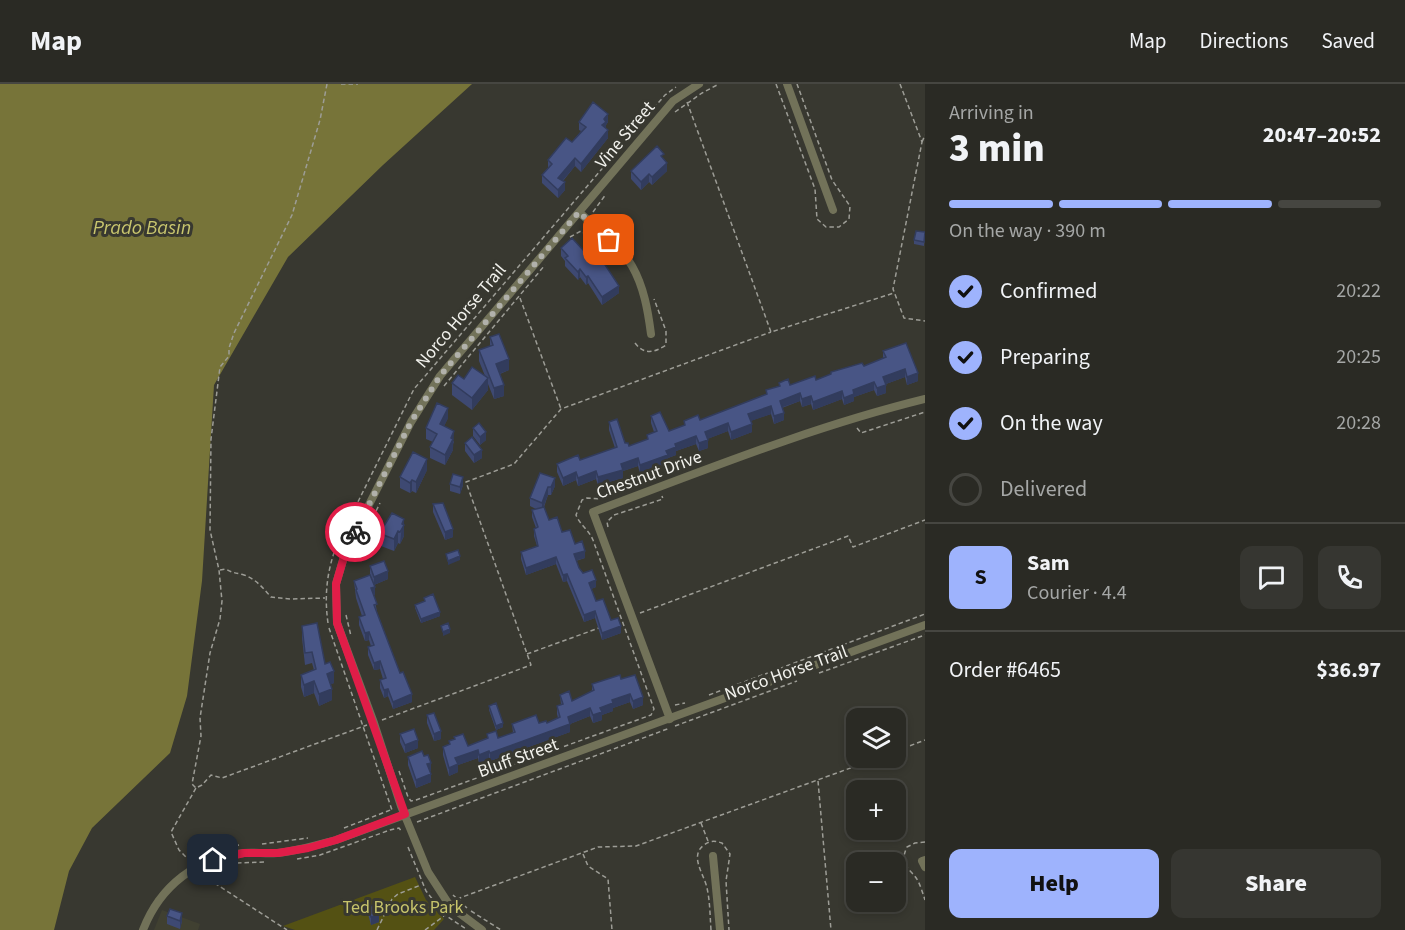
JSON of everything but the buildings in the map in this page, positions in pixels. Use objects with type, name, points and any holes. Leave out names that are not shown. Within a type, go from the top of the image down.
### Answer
[{"type":"street","name":"Vine Street","points":[[482,930],[450,906],[428,872],[401,806],[374,723],[337,623],[336,584],[346,550],[425,398],[440,376],[673,101],[699,84]]},
{"type":"street","points":[[787,84],[833,210]]},
{"type":"street","points":[[579,212],[621,252],[632,266],[646,302],[651,334]]},
{"type":"street","name":"Chestnut Drive","points":[[670,719],[593,512],[850,419],[925,399]]},
{"type":"street","name":"Bluff Street","points":[[143,930],[166,890],[195,867],[229,855],[278,853],[336,840],[925,625]]},
{"type":"street","points":[[713,856],[720,930]]},
{"type":"street","points":[[925,860],[922,861],[925,867]]},
{"type":"path","points":[[327,84],[320,120],[292,215],[234,333],[229,356],[220,367],[211,439],[210,530],[219,570],[222,601],[220,619],[210,653],[200,718],[201,736],[192,784],[196,788],[212,775],[222,778],[531,665],[466,482],[514,464],[561,409],[771,332],[894,293]]},
{"type":"path","points":[[341,84],[358,84]]},
{"type":"path","name":"Norco Horse Trail","points":[[401,806],[392,809],[331,635],[326,598],[329,564],[414,389],[612,156],[665,95],[676,87],[675,84]]},
{"type":"path","points":[[673,114],[688,102],[719,84]]},
{"type":"path","points":[[900,84],[922,142]]},
{"type":"path","points":[[681,96],[688,102],[771,332]]},
{"type":"path","points":[[925,135],[893,290],[904,318],[925,321]]},
{"type":"path","points":[[594,216],[594,208],[609,191]]},
{"type":"path","points":[[567,240],[572,234],[581,231],[592,239],[599,231]]},
{"type":"path","name":"Norco Horse Trail","points":[[439,392],[548,262]]},
{"type":"path","name":"Norco Horse Trail","points":[[519,297],[561,409]]},
{"type":"path","points":[[635,343],[640,349],[653,352],[666,345],[666,331],[653,297]]},
{"type":"path","points":[[850,419],[861,433],[925,412]]},
{"type":"path","points":[[608,528],[607,522],[614,515],[663,499],[659,488]]},
{"type":"path","points":[[352,558],[384,494]]},
{"type":"path","points":[[396,764],[411,801],[651,715],[654,709],[593,540],[576,515],[582,500],[610,498]]},
{"type":"path","points":[[632,616],[848,536],[853,547],[925,520]]},
{"type":"path","points":[[219,570],[226,569],[246,576],[257,582],[272,597],[326,598]]},
{"type":"path","points":[[345,614],[351,636]]},
{"type":"path","name":"Norco Horse Trail","points":[[706,696],[925,614]]},
{"type":"path","points":[[527,654],[600,627]]},
{"type":"path","name":"Norco Horse Trail","points":[[812,676],[925,635]]},
{"type":"path","name":"Norco Horse Trail","points":[[408,823],[419,822],[422,818],[801,680]]},
{"type":"path","points":[[672,703],[677,706],[684,704]]},
{"type":"path","points":[[906,747],[925,740]]},
{"type":"path","points":[[457,899],[598,847],[636,846],[851,768]]},
{"type":"path","points":[[818,780],[831,930]]},
{"type":"path","points":[[701,822],[708,842]]},
{"type":"path","points":[[294,859],[320,855],[399,828],[405,838]]},
{"type":"path","points":[[925,842],[907,847],[903,859],[905,866],[919,882],[925,900]]},
{"type":"path","points":[[408,847],[422,885],[445,915],[468,930]]},
{"type":"path","points":[[583,853],[588,866],[608,879],[612,930]]},
{"type":"path","points":[[236,863],[270,862]]},
{"type":"path","points":[[202,875],[215,868]]},
{"type":"path","points":[[377,930],[392,898],[422,885]]},
{"type":"path","points":[[451,893],[501,930]]},
{"type":"path","points":[[425,930],[445,915]]},
{"type":"shaded area","points":[[162,910],[200,924],[198,930],[154,930]]},
{"type":"green space","name":"Ted Brooks Park","points":[[415,877],[426,900],[444,919],[434,930],[295,930],[283,926]]},
{"type":"water","name":"Prado Basin","points":[[0,84],[472,84],[383,165],[288,257],[214,385],[202,581],[187,696],[170,753],[92,828],[69,871],[54,930],[0,930]]},
{"type":"way so far","points":[[355,532],[411,422],[440,376],[579,212],[609,240]]},
{"type":"route","points":[[213,860],[244,853],[278,853],[308,848],[405,814],[337,623],[336,584],[346,550],[355,532]]}]
